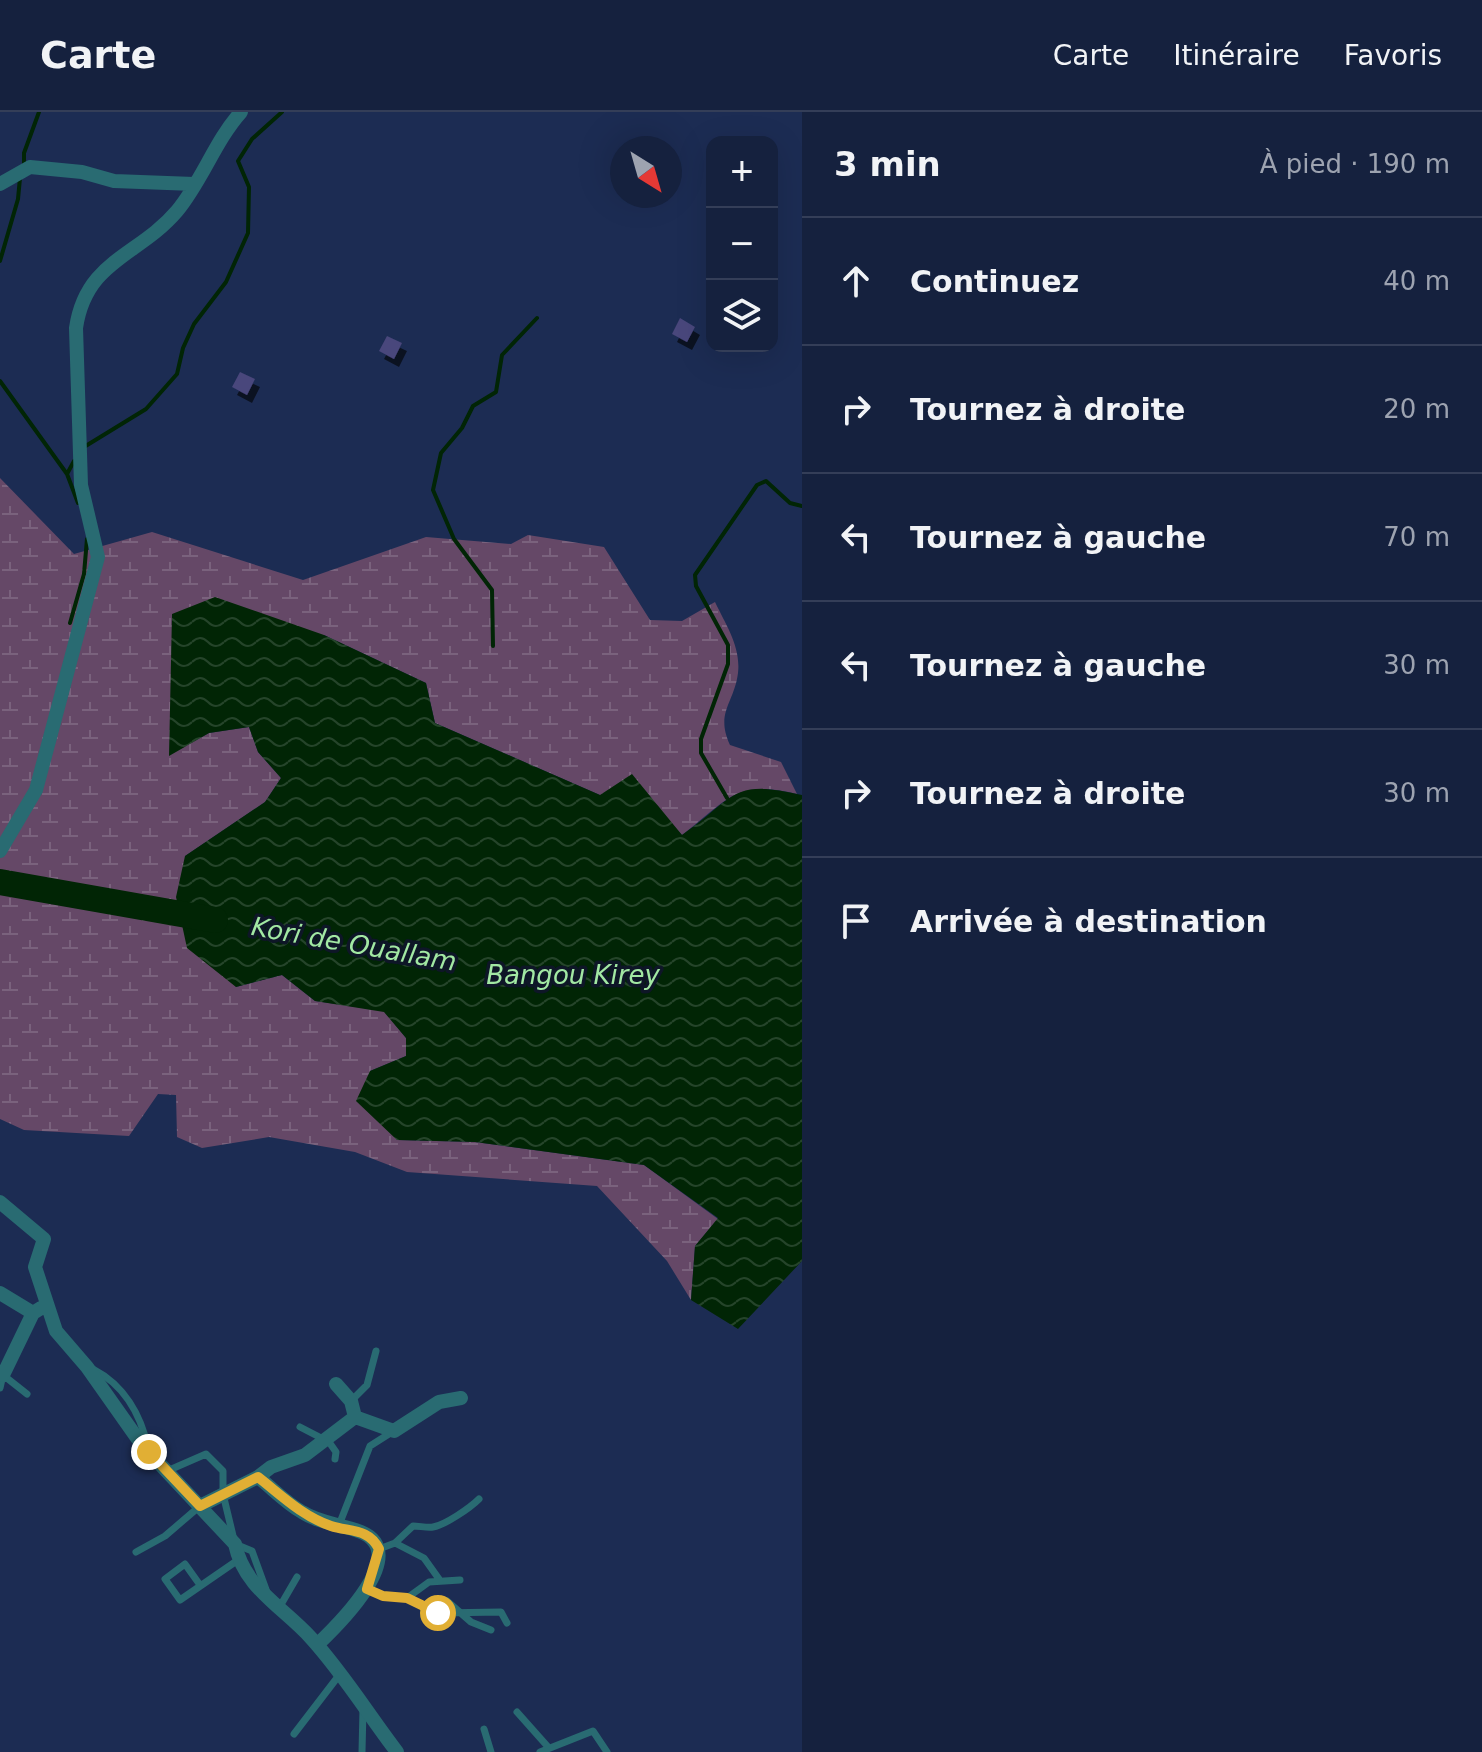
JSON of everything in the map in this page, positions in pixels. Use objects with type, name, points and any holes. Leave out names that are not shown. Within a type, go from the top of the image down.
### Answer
[{"type":"street","points":[[0,851],[36,790],[98,557],[81,485],[76,328],[80,304],[93,282],[178,210],[241,112]]},
{"type":"street","points":[[0,184],[30,167],[82,172],[114,181],[194,184]]},
{"type":"street","points":[[1,1206],[44,1239],[35,1267],[40,1290],[56,1331],[87,1367],[149,1452],[235,1544],[238,1560],[273,1606],[317,1645],[394,1748]]},
{"type":"street","points":[[0,1293],[33,1313]]},
{"type":"street","points":[[1,1379],[33,1313],[48,1304]]},
{"type":"street","points":[[336,1384],[351,1401],[355,1417]]},
{"type":"street","points":[[355,1417],[394,1431],[439,1402],[461,1398]]},
{"type":"street","points":[[200,1506],[258,1477],[271,1467],[305,1455],[355,1417]]},
{"type":"street","points":[[258,1477],[301,1512],[338,1527],[359,1531],[379,1549],[367,1589],[317,1645]]},
{"type":"lane","points":[[351,1401],[367,1385],[376,1351]]},
{"type":"lane","points":[[1,1379],[27,1394]]},
{"type":"lane","points":[[300,1427],[324,1440],[336,1452],[335,1459]]},
{"type":"lane","points":[[338,1527],[370,1446],[394,1431]]},
{"type":"lane","points":[[167,1471],[206,1454],[223,1471],[223,1494],[235,1544],[252,1551],[273,1606]]},
{"type":"lane","points":[[379,1549],[395,1543],[413,1526],[433,1527],[450,1516],[463,1514],[479,1499]]},
{"type":"lane","points":[[136,1552],[165,1536],[200,1506]]},
{"type":"lane","points":[[395,1543],[424,1558],[439,1579]]},
{"type":"lane","points":[[200,1585],[185,1564],[165,1579],[180,1600],[238,1560]]},
{"type":"lane","points":[[273,1606],[297,1577]]},
{"type":"lane","points":[[407,1598],[420,1587],[439,1579],[460,1580]]},
{"type":"lane","points":[[367,1589],[383,1596],[407,1598],[438,1613],[501,1612],[507,1623]]},
{"type":"lane","points":[[447,1601],[457,1613],[491,1630]]},
{"type":"lane","points":[[294,1734],[340,1674]]},
{"type":"lane","points":[[362,1752],[363,1707]]},
{"type":"lane","points":[[517,1712],[549,1748]]},
{"type":"lane","points":[[484,1729],[491,1752]]},
{"type":"lane","points":[[540,1752],[593,1731],[607,1752]]},
{"type":"lane","points":[[567,1742],[571,1752]]},
{"type":"lane","points":[[394,1748],[407,1752]]},
{"type":"green space","points":[[0,478],[74,554],[152,532],[303,580],[426,537],[511,544],[528,535],[604,547],[650,620],[682,621],[715,602],[732,636],[738,663],[736,684],[724,724],[730,745],[781,762],[797,794],[759,789],[745,791],[722,803],[682,835],[656,808],[600,795],[435,723],[426,683],[324,635],[169,755],[209,733],[249,727],[258,752],[281,778],[265,802],[185,856],[236,987],[282,975],[315,1001],[384,1011],[406,1038],[406,1056],[370,1071],[397,1140],[475,1142],[644,1165],[718,1219],[695,1246],[691,1300],[667,1261],[597,1186],[407,1172],[355,1152],[269,1137],[202,1148],[177,1137],[176,1095],[158,1094],[129,1136],[24,1130],[0,1119]]},
{"type":"water","name":"Bangou Kirey","points":[[215,597],[324,635],[426,683],[435,723],[600,795],[632,774],[682,835],[735,795],[747,790],[779,790],[802,795],[802,1261],[738,1329],[691,1300],[695,1246],[718,1218],[644,1165],[475,1142],[397,1140],[356,1101],[370,1071],[406,1056],[406,1038],[384,1012],[315,1001],[282,975],[236,987],[187,948],[176,897],[185,856],[265,802],[281,778],[258,752],[249,727],[209,733],[169,756],[172,614]]},
{"type":"building","points":[[680,318],[695,327],[687,342],[672,334]]},
{"type":"building","points":[[387,336],[402,343],[394,359],[379,351]]},
{"type":"building","points":[[240,372],[255,379],[247,395],[232,387]]},
{"type":"waterway","points":[[24,166],[24,153],[39,112]]},
{"type":"waterway","points":[[84,447],[146,409],[177,374],[183,348],[194,324],[226,282],[248,233],[249,187],[238,161],[252,139],[282,112]]},
{"type":"waterway","points":[[0,261],[18,199],[20,178]]},
{"type":"waterway","points":[[493,646],[492,590],[454,539],[433,490],[441,453],[462,428],[473,406],[496,392],[502,355],[537,318]]},
{"type":"waterway","points":[[0,381],[67,474],[78,503]]},
{"type":"waterway","points":[[67,474],[74,461]]},
{"type":"waterway","points":[[727,798],[701,753],[701,739],[728,664],[728,645],[696,586],[695,575],[757,485],[766,481],[790,503],[802,506]]},
{"type":"waterway","points":[[70,623],[84,574],[87,539]]},
{"type":"waterway","name":"Kori de Ouallam","points":[[0,882],[215,920]]},
{"type":"route","points":[[149,1452],[200,1506],[258,1477],[301,1512],[332,1526],[359,1531],[379,1549],[373,1580],[367,1589],[383,1596],[407,1598],[438,1613]]}]
